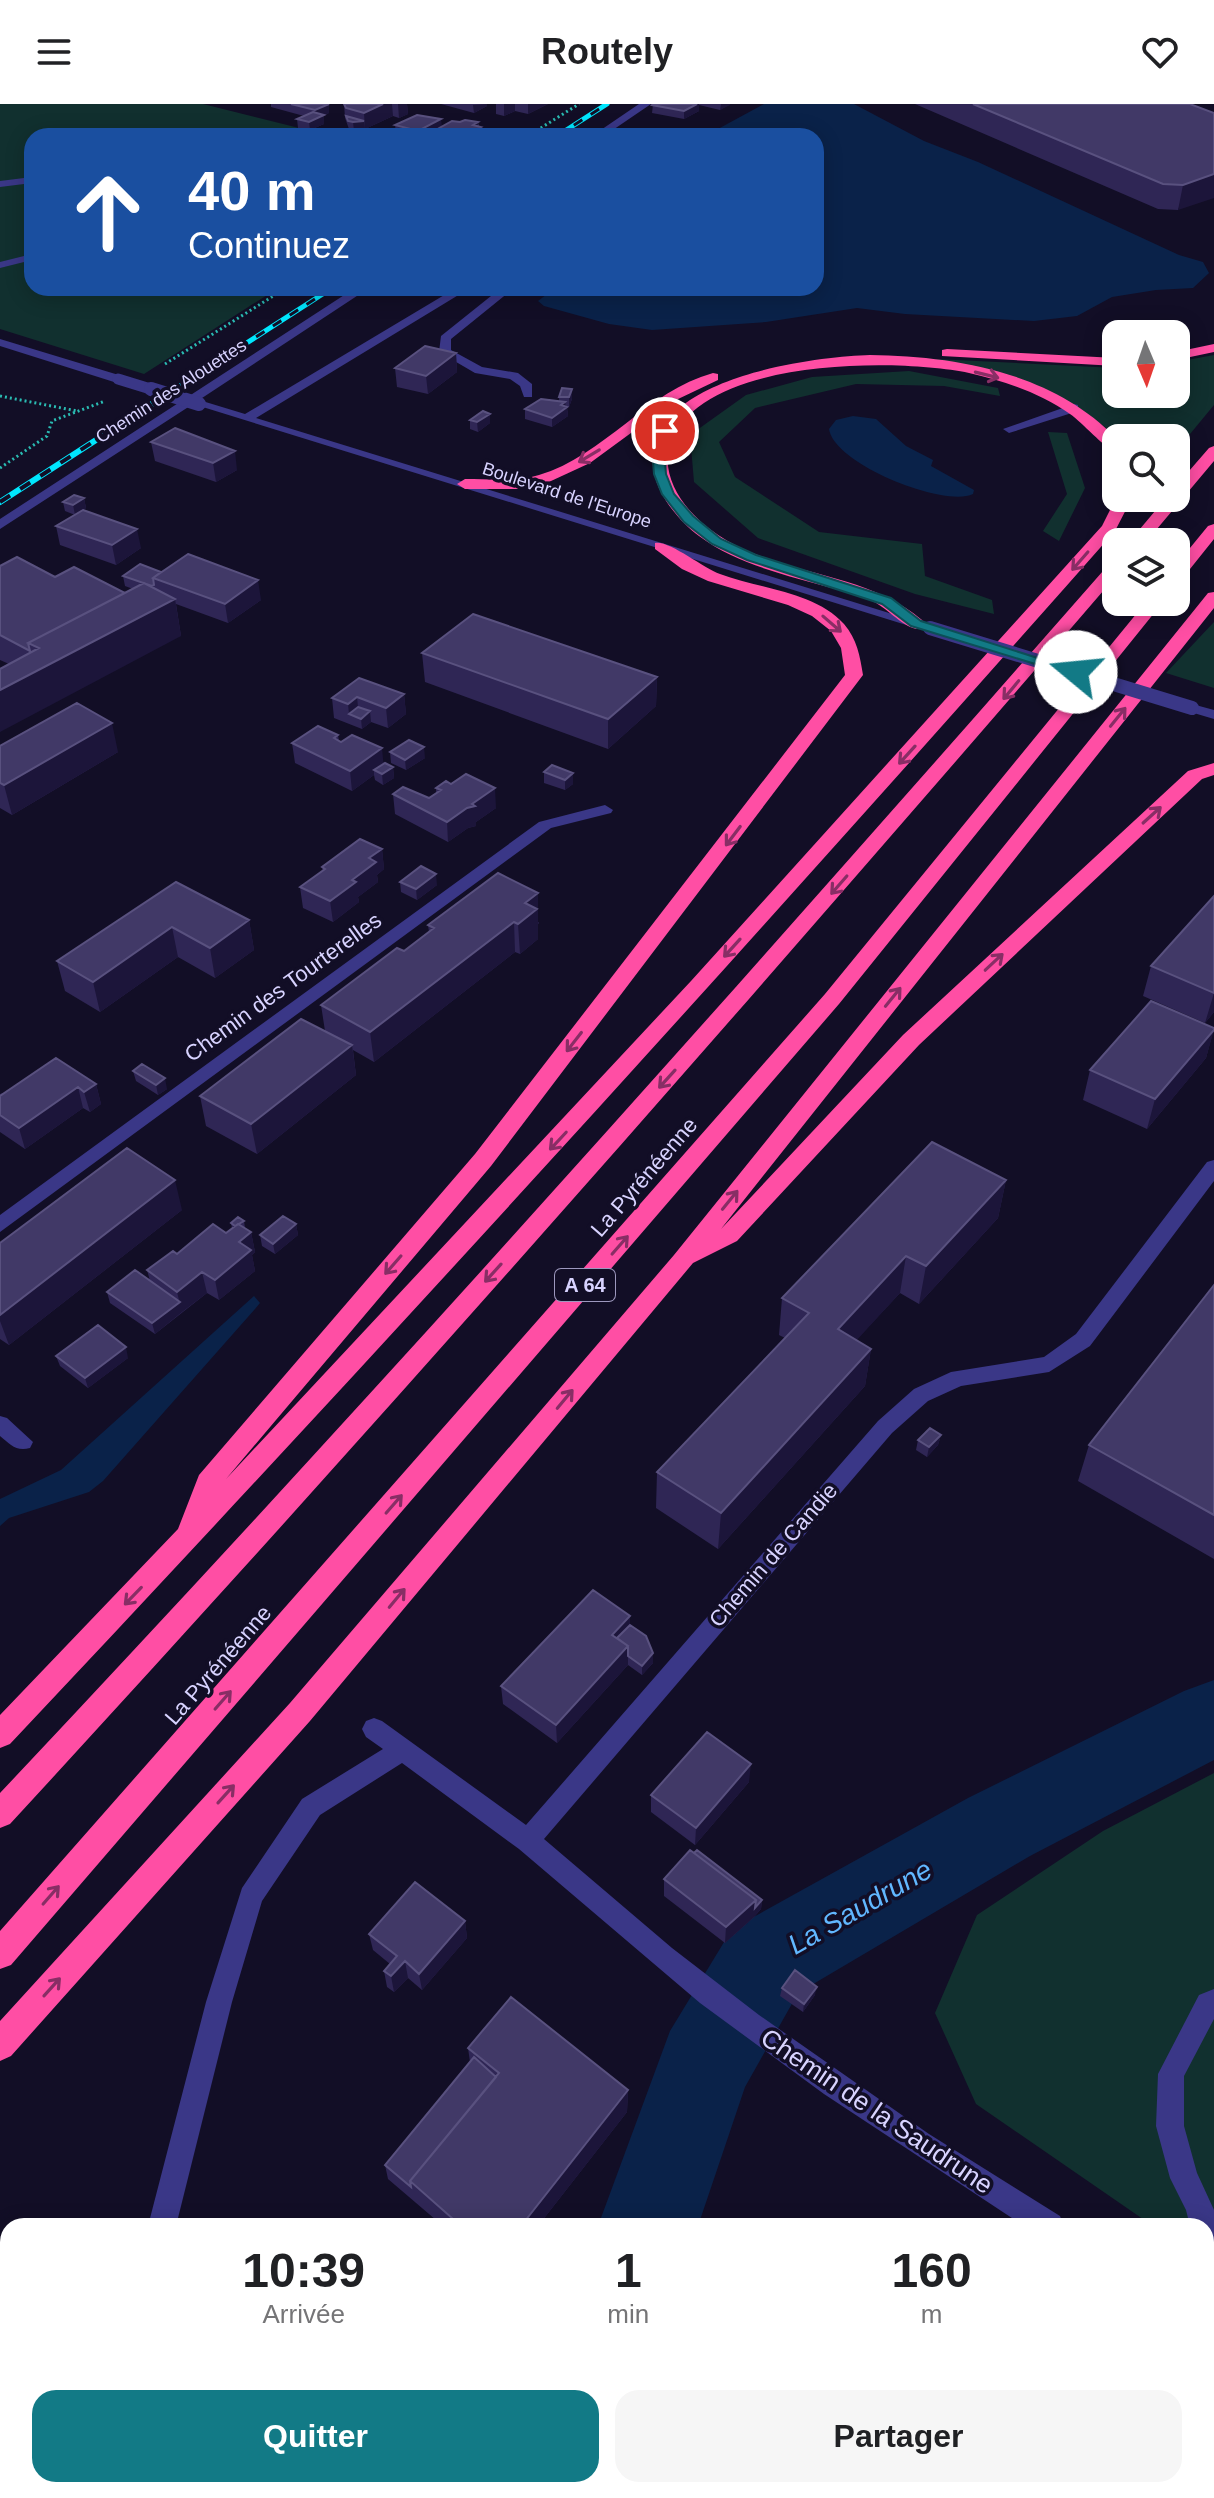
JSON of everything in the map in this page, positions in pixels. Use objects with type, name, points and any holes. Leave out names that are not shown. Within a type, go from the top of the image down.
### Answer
[{"type":"highway","points":[[1190,353],[1214,348]]},
{"type":"highway","points":[[465,484],[520,484],[546,478],[585,460],[671,397],[725,372],[775,359],[856,350],[1102,361]]},
{"type":"highway","points":[[923,626],[886,601],[752,558],[716,541],[689,519],[668,494],[660,474],[658,450],[665,431],[680,413],[748,379],[805,365],[848,361],[909,361],[952,367],[1036,390],[1074,408],[1102,430]]},
{"type":"highway","points":[[1190,479],[1214,451]]},
{"type":"highway","points":[[0,1735],[188,1540],[571,1126],[962,694],[1109,528],[1117,512]]},
{"type":"highway","points":[[1149,528],[1162,512]]},
{"type":"highway","points":[[1190,559],[1214,529]]},
{"type":"highway","points":[[188,1540],[208,1482],[483,1160],[854,675],[854,659],[848,640],[833,622],[811,609],[693,569],[661,546]]},
{"type":"highway","points":[[0,1814],[187,1613],[768,966],[1102,582]]},
{"type":"highway","points":[[0,2045],[300,1712],[682,1261],[1214,597]]},
{"type":"highway","name":"La Pyrénéenne","points":[[0,1954],[832,999],[1144,616]]},
{"type":"highway","points":[[682,1261],[729,1235],[911,1040],[1195,775],[1214,769]]},
{"type":"street","points":[[609,128],[646,104]]},
{"type":"street","points":[[0,184],[24,181]]},
{"type":"street","points":[[0,265],[24,259]]},
{"type":"street","name":"Chemin des Alouettes","points":[[0,525],[351,296]]},
{"type":"street","points":[[247,418],[451,296]]},
{"type":"street","points":[[498,296],[445,338],[445,352],[479,370],[514,376],[526,384],[528,394]]},
{"type":"street","name":"Boulevard de l'Europe","points":[[0,342],[1214,715]]},
{"type":"street","points":[[1009,429],[1074,408]]},
{"type":"street","name":"Chemin des Tourterelles","points":[[0,1225],[545,825],[605,810]]},
{"type":"street","name":"Chemin de Candie","points":[[528,1841],[885,1427],[921,1395],[958,1378],[1049,1364],[1083,1340],[1214,1167]]},
{"type":"street","points":[[0,1424],[22,1442]]},
{"type":"street","points":[[374,1729],[528,1841]]},
{"type":"street","points":[[164,2218],[219,2002],[251,1896],[311,1807],[402,1750]]},
{"type":"street","name":"Chemin de la Saudrune","points":[[528,1841],[706,1992],[987,2188],[1037,2218]]},
{"type":"street","points":[[1202,2218],[1184,2178],[1170,2126],[1171,2074],[1208,2004],[1214,2002]]},
{"type":"path","points":[[541,128],[579,104]]},
{"type":"path","points":[[0,396],[78,411]]},
{"type":"green space","points":[[0,104],[203,104],[299,128],[24,128],[24,296],[266,296],[144,374],[0,329]]},
{"type":"green space","points":[[1214,355],[1214,405],[1190,434],[1190,424],[1102,426],[1047,392],[997,376],[915,358],[1102,367],[1102,408],[1190,408],[1190,359]]},
{"type":"green space","points":[[909,371],[998,388],[1000,396],[944,386],[856,384],[755,408],[719,442],[735,477],[819,532],[922,544],[925,576],[992,600],[994,614],[915,594],[758,538],[694,482],[690,435],[746,395],[812,377]]},
{"type":"green space","points":[[1048,432],[1067,433],[1085,488],[1059,541],[1043,531],[1067,494]]},
{"type":"green space","points":[[1214,622],[1214,688],[1166,673]]},
{"type":"green space","points":[[1214,1773],[1214,2218],[1141,2218],[976,2104],[935,2013],[977,1915],[1103,1831]]},
{"type":"water","points":[[764,104],[854,104],[924,141],[978,162],[1179,255],[1203,262],[1209,273],[1193,288],[1112,297],[1077,316],[1034,321],[905,314],[857,308],[766,322],[652,330],[609,324],[544,306],[538,301],[545,296],[824,296],[824,128],[720,128]]},
{"type":"water","points":[[853,416],[876,419],[906,446],[933,460],[931,466],[974,490],[973,494],[959,497],[939,495],[869,469],[835,442],[829,429],[836,420]]},
{"type":"water","points":[[254,1296],[260,1303],[103,1481],[89,1492],[9,1518],[0,1526],[0,1499],[61,1470]]},
{"type":"building","points":[[291,104],[329,104],[315,110]]},
{"type":"building","points":[[344,104],[383,104],[364,113],[346,108]]},
{"type":"building","points":[[653,104],[697,104],[684,111]]},
{"type":"building","points":[[973,104],[1190,104],[1214,113],[1214,174],[1183,185],[1163,184]]},
{"type":"building","points":[[313,112],[324,115],[309,122],[297,119]]},
{"type":"building","points":[[417,115],[441,119],[424,128],[395,125]]},
{"type":"building","points":[[346,116],[364,121],[348,121]]},
{"type":"building","points":[[452,121],[478,122],[473,125],[481,127],[439,128]]},
{"type":"building","points":[[425,346],[456,353],[426,376],[395,368]]},
{"type":"building","points":[[562,388],[572,389],[569,397],[559,397]]},
{"type":"building","points":[[541,399],[565,402],[561,405],[567,407],[552,418],[525,409]]},
{"type":"building","points":[[483,411],[490,414],[477,422],[470,420]]},
{"type":"building","points":[[175,428],[235,451],[213,463],[151,442]]},
{"type":"building","points":[[74,495],[84,498],[73,505],[63,502]]},
{"type":"building","points":[[83,510],[137,529],[112,545],[56,526]]},
{"type":"building","points":[[188,554],[258,580],[225,604],[153,578]]},
{"type":"building","points":[[17,557],[55,577],[74,567],[125,593],[28,643],[30,651],[0,635],[0,566]]},
{"type":"building","points":[[140,564],[161,572],[153,578],[154,585],[123,576]]},
{"type":"building","points":[[144,583],[175,599],[0,690],[0,669],[39,648],[28,643]]},
{"type":"building","points":[[473,614],[657,677],[608,719],[422,653]]},
{"type":"building","points":[[359,678],[404,694],[386,708],[357,697],[348,704],[332,698]]},
{"type":"building","points":[[77,703],[112,723],[4,785],[0,783],[0,746]]},
{"type":"building","points":[[358,707],[370,711],[361,719],[349,714]]},
{"type":"building","points":[[318,726],[338,735],[334,738],[341,742],[352,735],[382,748],[350,771],[292,743]]},
{"type":"building","points":[[409,740],[424,747],[405,760],[390,752]]},
{"type":"building","points":[[385,763],[393,767],[382,774],[374,770]]},
{"type":"building","points":[[552,765],[573,773],[565,780],[544,772]]},
{"type":"building","points":[[466,774],[495,788],[472,804],[475,806],[447,822],[393,794],[403,787],[429,798],[441,790],[436,788],[446,781],[451,784]]},
{"type":"building","points":[[360,839],[382,849],[369,858],[376,862],[352,880],[356,882],[330,901],[300,887],[325,869],[322,867]]},
{"type":"building","points":[[421,866],[436,874],[416,889],[400,882]]},
{"type":"building","points":[[498,873],[538,893],[525,903],[537,909],[518,924],[514,922],[370,1032],[321,1005],[397,948],[404,951],[434,928],[428,925]]},
{"type":"building","points":[[176,882],[249,920],[210,948],[172,927],[93,982],[57,961]]},
{"type":"building","points":[[1214,896],[1214,993],[1151,966]]},
{"type":"building","points":[[1151,1001],[1214,1028],[1155,1099],[1090,1070]]},
{"type":"building","points":[[301,1019],[352,1045],[251,1124],[200,1096]]},
{"type":"building","points":[[56,1058],[96,1084],[84,1092],[78,1087],[19,1128],[0,1115],[0,1096]]},
{"type":"building","points":[[142,1064],[165,1078],[156,1085],[133,1071]]},
{"type":"building","points":[[932,1142],[1006,1180],[926,1266],[906,1256],[838,1329],[871,1349],[721,1513],[657,1472],[809,1313],[782,1298]]},
{"type":"building","points":[[127,1148],[175,1180],[0,1315],[0,1243]]},
{"type":"building","points":[[283,1216],[296,1224],[273,1244],[260,1235]]},
{"type":"building","points":[[238,1217],[244,1221],[235,1226],[231,1223]]},
{"type":"building","points":[[213,1224],[226,1233],[238,1224],[251,1232],[239,1242],[251,1250],[215,1280],[202,1272],[177,1292],[147,1270],[173,1251],[177,1254]]},
{"type":"building","points":[[135,1270],[180,1302],[152,1323],[107,1292]]},
{"type":"building","points":[[1214,1285],[1214,1515],[1089,1445]]},
{"type":"building","points":[[98,1325],[126,1347],[85,1378],[56,1356]]},
{"type":"building","points":[[930,1428],[941,1435],[929,1447],[918,1440]]},
{"type":"building","points":[[593,1590],[630,1616],[612,1635],[628,1646],[556,1725],[501,1686]]},
{"type":"building","points":[[630,1625],[646,1636],[653,1653],[642,1666],[628,1656],[628,1646],[617,1638]]},
{"type":"building","points":[[707,1732],[751,1764],[696,1828],[651,1795]]},
{"type":"building","points":[[690,1850],[756,1900],[726,1927],[664,1879]]},
{"type":"building","points":[[697,1850],[762,1900],[755,1908],[756,1900],[694,1853]]},
{"type":"building","points":[[415,1882],[465,1921],[419,1974],[405,1961],[391,1976],[384,1971],[397,1956],[369,1934]]},
{"type":"building","points":[[795,1970],[817,1987],[804,2004],[782,1988]]},
{"type":"building","points":[[511,1997],[628,2090],[527,2218],[452,2218],[410,2181],[499,2073],[468,2048]]},
{"type":"building","points":[[474,2057],[496,2077],[410,2181],[411,2187],[385,2165]]},
{"type":"waterway","name":"La Saudrune","points":[[651,2218],[704,2065],[765,1961],[999,1827],[1214,1718]]},
{"type":"railway","points":[[570,128],[607,104]]},
{"type":"railway","points":[[172,391],[320,296]]},
{"type":"railway","points":[[0,502],[175,389]]},
{"type":"route","points":[[665,431],[658,450],[660,474],[668,494],[689,519],[716,541],[752,558],[886,601],[916,624],[1076,672]]}]
